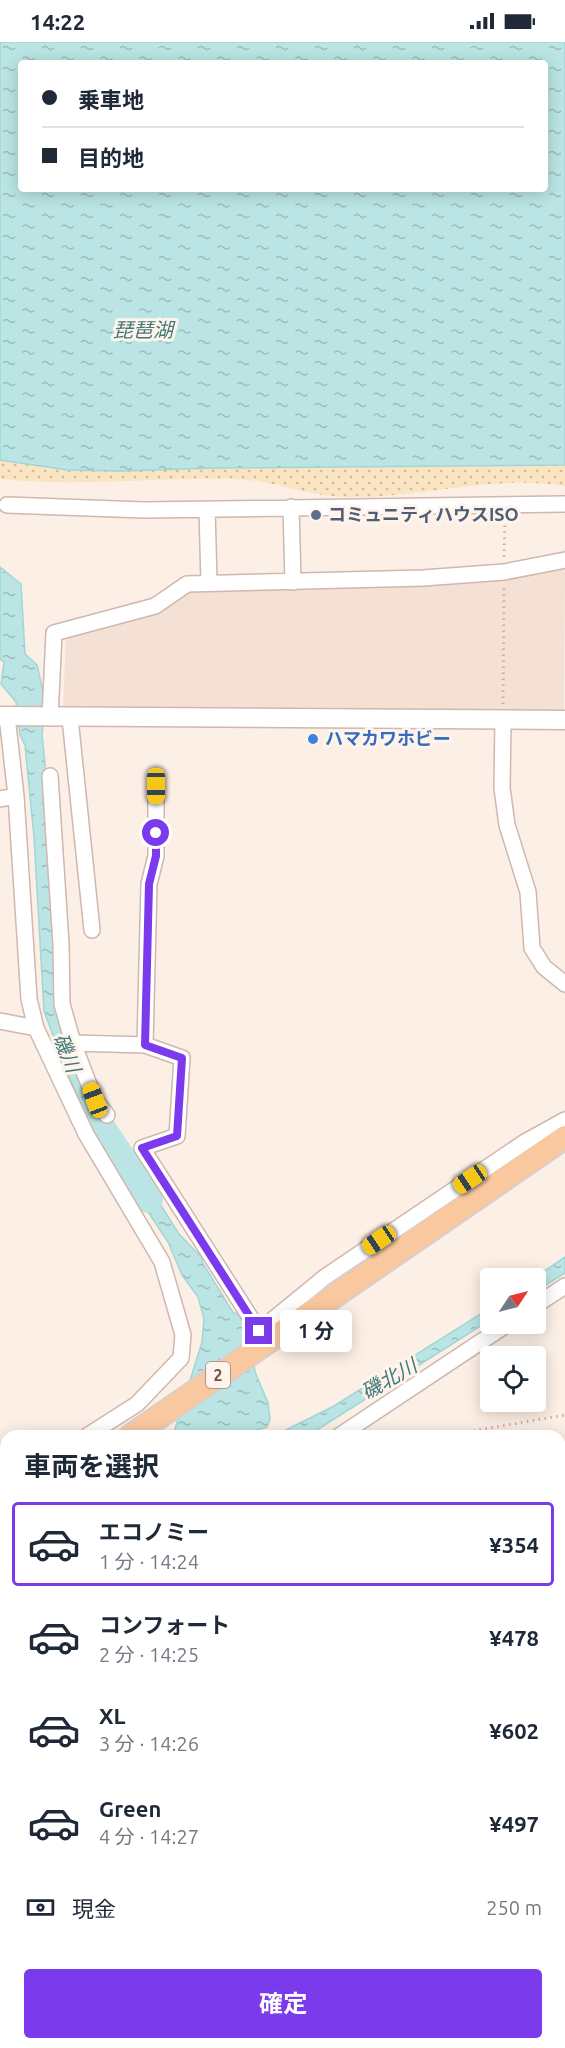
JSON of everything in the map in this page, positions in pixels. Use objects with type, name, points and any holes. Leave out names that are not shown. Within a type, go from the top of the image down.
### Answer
[{"type":"main road","name":"2","points":[[140,1430],[565,1137]]},
{"type":"street","points":[[7,505],[144,510],[506,503],[565,504]]},
{"type":"street","points":[[291,507],[292,582]]},
{"type":"street","points":[[207,509],[209,582]]},
{"type":"street","points":[[45,717],[54,633],[155,606],[187,584],[423,578],[504,572],[565,560]]},
{"type":"street","points":[[36,1028],[28,999],[16,796],[3,716],[565,720]]},
{"type":"street","points":[[70,718],[92,930]]},
{"type":"street","points":[[503,721],[502,788],[507,825],[528,892],[532,948],[544,967],[565,984]]},
{"type":"street","points":[[50,776],[62,944],[60,1049],[86,1134],[162,1262],[183,1335],[181,1358],[136,1404],[96,1430]]},
{"type":"street","points":[[145,1045],[149,884],[156,856],[156,786]]},
{"type":"street","points":[[0,800],[16,796]]},
{"type":"street","points":[[0,1021],[36,1028],[60,1049],[107,1115]]},
{"type":"street","points":[[60,1049],[145,1045],[182,1058],[177,1136],[142,1148],[259,1331],[325,1277],[525,1143],[565,1120]]},
{"type":"street","points":[[546,1298],[565,1286]]},
{"type":"street","points":[[348,1430],[492,1334]]},
{"type":"street","points":[[136,1404],[140,1430]]},
{"type":"path","points":[[503,721],[506,503]]},
{"type":"path","points":[[479,1430],[565,1415]]},
{"type":"shaded area","points":[[565,566],[564,713],[63,712],[66,631],[109,622],[173,589]]},
{"type":"sand","points":[[0,460],[68,470],[121,471],[565,465],[565,486],[510,483],[371,497],[343,497],[236,479],[59,482],[0,479]]},
{"type":"water","name":"琵琶湖","points":[[0,42],[565,42],[565,465],[68,470],[0,460]]},
{"type":"water","points":[[0,567],[21,584],[25,654],[37,665],[46,705],[42,734],[50,815],[57,999],[97,1108],[118,1140],[108,1147],[87,1115],[65,1068],[44,1011],[34,837],[25,745],[20,735],[16,702],[1,684],[4,662],[0,659]]},
{"type":"water","points":[[134,1163],[179,1234],[203,1259],[202,1262],[234,1314],[237,1312],[250,1333],[255,1372],[268,1403],[270,1419],[267,1427],[256,1430],[175,1430],[202,1342],[204,1319],[198,1297],[182,1275],[168,1242],[129,1183],[132,1181],[124,1169]]},
{"type":"water","points":[[565,1257],[565,1273],[546,1285],[546,1270]]},
{"type":"water","name":"磯北川","points":[[480,1314],[480,1326],[317,1430],[286,1430],[334,1406]]},
{"type":"waterway","name":"磯川","points":[[91,1112],[149,1199]]},
{"type":"place","name":"コミュニティハウスISO","points":[[316,515]]},
{"type":"place","name":"ハマカワホビー","points":[[313,739]]},
{"type":"route","points":[[156,833],[156,856],[149,884],[145,1045],[182,1058],[177,1136],[142,1148],[259,1331]]}]
